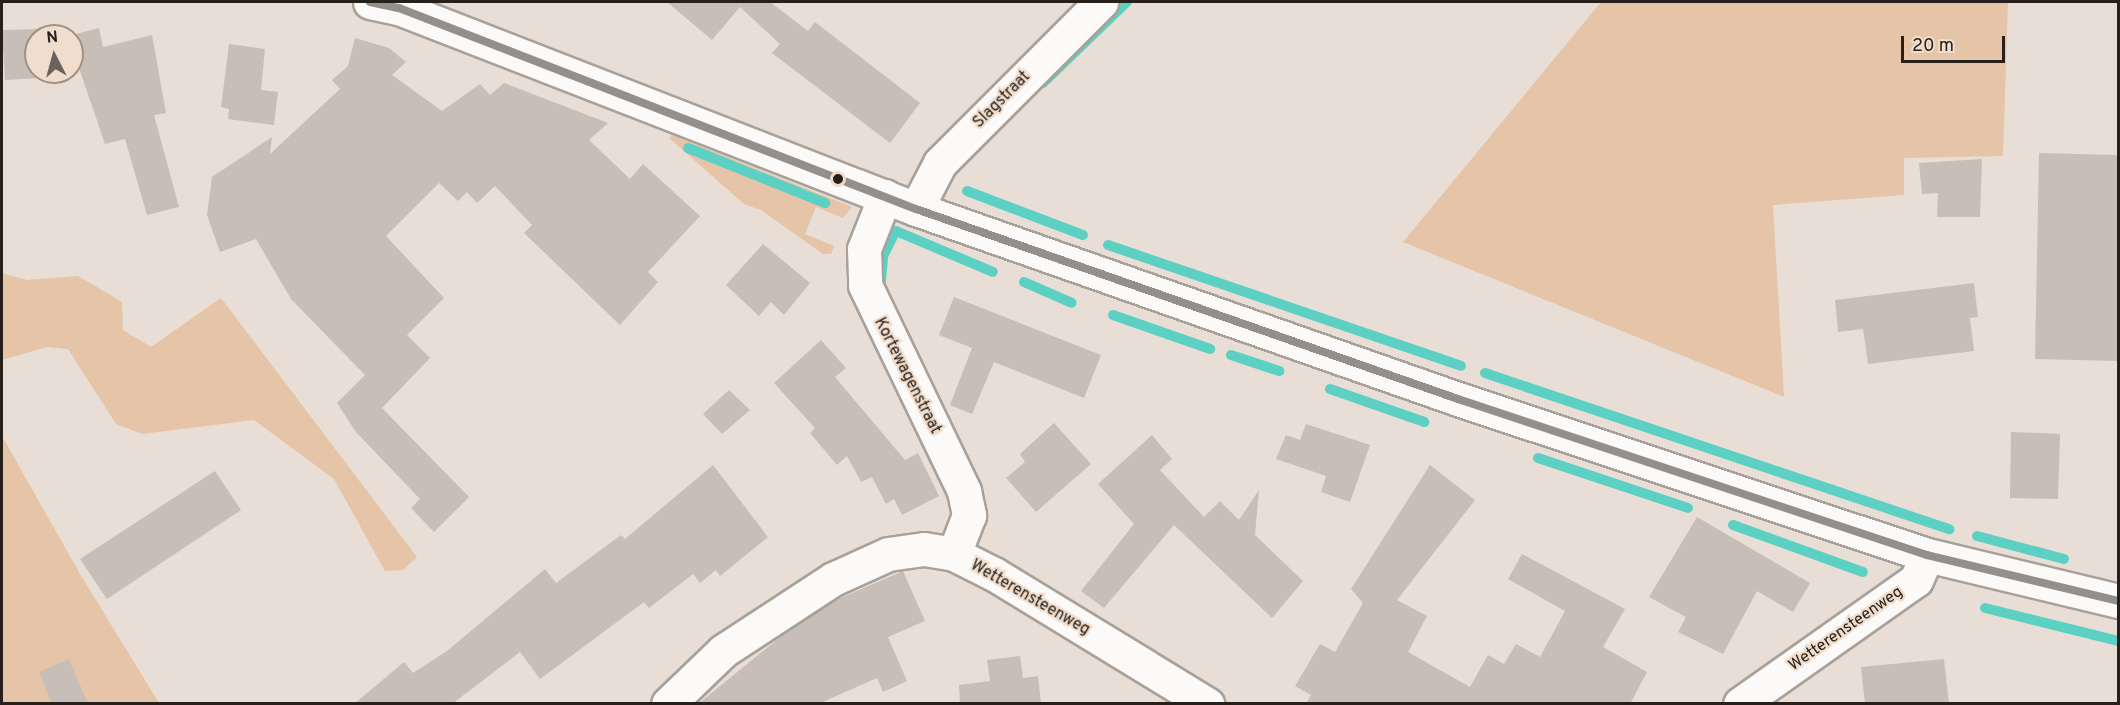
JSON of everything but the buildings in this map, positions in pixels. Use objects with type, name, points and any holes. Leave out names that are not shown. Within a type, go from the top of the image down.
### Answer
[{"type":"street","points":[[370,2],[399,8],[916,209],[1458,399],[1928,555],[2118,601]]},
{"type":"street","name":"Slagstraat","points":[[916,209],[940,163],[1101,2]]},
{"type":"street","name":"Kortewagenstraat","points":[[885,196],[864,249],[865,285],[964,491],[969,515],[954,554]]},
{"type":"street","name":"Wetterensteenweg","points":[[668,704],[723,651],[833,579],[888,554],[924,549],[954,554],[1207,704]]},
{"type":"street","name":"Wetterensteenweg","points":[[1740,704],[1916,580],[1928,555]]},
{"type":"shaded area","points":[[1601,2],[2008,2],[2003,156],[1904,158],[1904,195],[1773,205],[1784,397],[1403,242]]},
{"type":"shaded area","points":[[672,135],[852,207],[843,218],[816,207],[805,234],[834,246],[831,254],[823,254],[761,210],[744,204],[669,138]]},
{"type":"shaded area","points":[[2,273],[27,280],[78,276],[122,302],[123,330],[151,347],[221,298],[417,557],[403,570],[385,571],[334,479],[254,420],[142,434],[116,424],[68,349],[47,347],[2,360]]},
{"type":"shaded area","points":[[2,436],[80,574],[159,703],[2,703]]},
{"type":"waterway","points":[[1043,83],[1127,2]]},
{"type":"waterway","points":[[688,148],[825,203]]},
{"type":"waterway","points":[[967,191],[1083,235]]},
{"type":"waterway","points":[[881,281],[883,256],[896,231],[993,272]]},
{"type":"waterway","points":[[1108,245],[1461,366]]},
{"type":"waterway","points":[[1024,282],[1072,303]]},
{"type":"waterway","points":[[1113,315],[1210,349]]},
{"type":"waterway","points":[[1231,355],[1279,371]]},
{"type":"waterway","points":[[1485,373],[1949,529]]},
{"type":"waterway","points":[[1330,389],[1424,422]]},
{"type":"waterway","points":[[1538,458],[1688,508]]},
{"type":"waterway","points":[[1733,525],[1863,572]]},
{"type":"waterway","points":[[1977,536],[2064,559]]},
{"type":"waterway","points":[[1985,608],[2118,641]]},
{"type":"transit line","points":[[370,2],[399,8],[916,209],[1458,399],[1927,555],[2118,601]]}]
